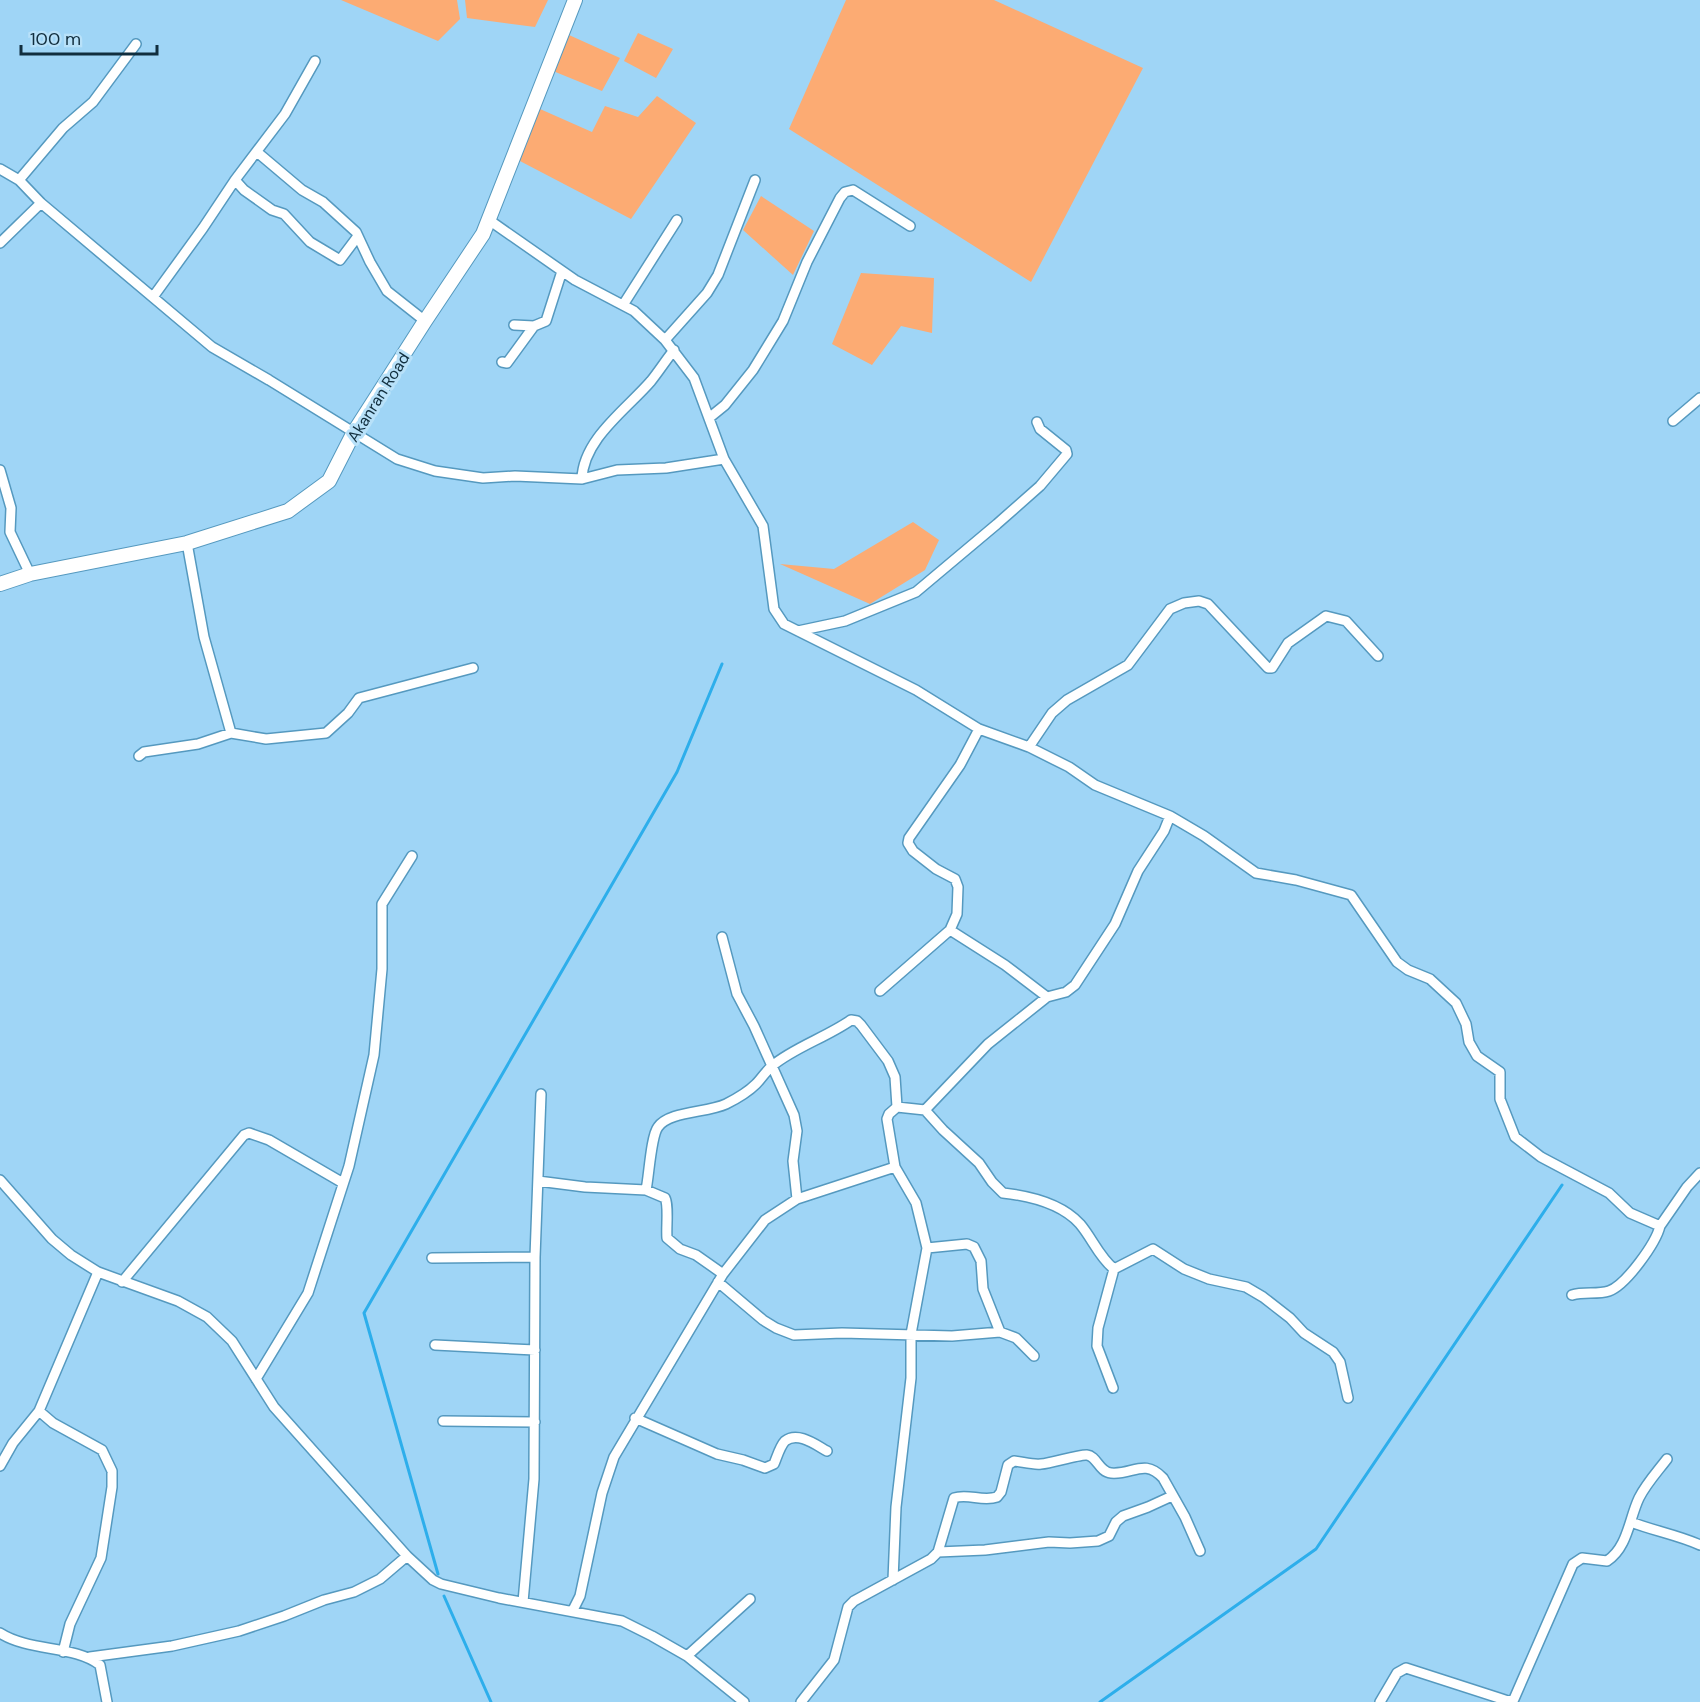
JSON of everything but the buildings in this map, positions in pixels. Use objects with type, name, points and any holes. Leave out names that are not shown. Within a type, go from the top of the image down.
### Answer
[{"type":"main road","name":"Akanran Road","points":[[0,584],[30,574],[187,543],[288,511],[329,481],[354,432],[483,234],[574,0]]},
{"type":"street","points":[[19,180],[63,128],[93,102],[136,44]]},
{"type":"street","points":[[153,297],[235,180],[285,114],[315,61]]},
{"type":"street","points":[[257,152],[302,190],[323,202],[358,236],[387,291],[425,321]]},
{"type":"street","points":[[0,169],[19,180],[41,202],[212,347],[396,459],[435,471],[483,478],[515,476],[582,479],[617,470],[666,468],[724,459]]},
{"type":"street","points":[[235,180],[244,190],[272,210],[284,214],[310,242],[340,260],[358,236]]},
{"type":"street","points":[[665,340],[707,293],[718,274],[755,180]]},
{"type":"street","points":[[709,418],[725,405],[759,360],[783,321],[807,262],[840,198],[846,192],[853,190],[910,226]]},
{"type":"street","points":[[0,243],[41,202]]},
{"type":"street","points":[[489,220],[575,280],[634,311],[674,350],[694,378],[724,459],[763,526],[774,609],[784,624],[916,690],[979,729],[1029,747],[1069,767],[1095,786],[1170,816],[1204,836],[1256,873],[1296,880],[1351,895],[1397,962],[1408,970],[1430,979],[1456,1003],[1466,1024],[1469,1042],[1477,1056],[1500,1072],[1500,1099],[1515,1137],[1541,1157],[1609,1192],[1630,1213],[1660,1226]]},
{"type":"street","points":[[622,305],[677,220]]},
{"type":"street","points":[[514,325],[534,326],[546,321],[562,271]]},
{"type":"street","points":[[502,362],[507,363],[534,326]]},
{"type":"street","points":[[582,479],[586,457],[598,438],[652,380],[674,350]]},
{"type":"street","points":[[1673,421],[1700,398]]},
{"type":"street","points":[[798,631],[845,621],[916,592],[997,524],[1040,486],[1067,454],[1066,450],[1040,429],[1037,422]]},
{"type":"street","points":[[0,470],[11,508],[10,532],[30,574]]},
{"type":"street","points":[[187,543],[204,637],[231,733]]},
{"type":"street","points":[[1029,747],[1052,713],[1066,700],[1128,665],[1165,613],[1184,603],[1199,601],[1208,604],[1268,668],[1272,668],[1288,643],[1326,616],[1346,621],[1378,656]]},
{"type":"street","points":[[139,756],[144,752],[198,744],[231,733],[266,739],[326,733],[348,713],[359,698],[473,668]]},
{"type":"street","points":[[880,991],[950,930],[957,914],[958,887],[955,879],[936,869],[913,851],[908,843],[909,838],[960,765],[979,729]]},
{"type":"street","points":[[925,1110],[988,1044],[1047,997],[1066,992],[1075,985],[1115,924],[1138,871],[1164,831],[1170,816]]},
{"type":"street","points":[[256,1379],[308,1293],[343,1183],[374,1055],[382,969],[382,904],[411,856]]},
{"type":"street","points":[[950,930],[1005,965],[1047,997]]},
{"type":"street","points":[[722,938],[737,994],[794,1115],[797,1131],[793,1161],[797,1199]]},
{"type":"street","points":[[646,1190],[652,1158],[652,1139],[658,1127],[670,1117],[701,1112],[727,1104],[755,1086],[772,1066],[854,1020],[875,1041],[888,1061],[895,1077],[897,1107]]},
{"type":"street","points":[[523,1602],[534,1479],[535,1257],[542,1094]]},
{"type":"street","points":[[893,1580],[896,1507],[911,1378],[911,1334],[927,1248],[916,1203],[896,1167],[887,1119],[889,1114],[897,1107],[925,1110],[979,1163],[1003,1193],[1054,1205],[1079,1223],[1114,1269]]},
{"type":"street","points":[[122,1281],[244,1135],[249,1133],[269,1140],[343,1183]]},
{"type":"street","points":[[573,1610],[580,1596],[602,1493],[614,1457],[635,1418],[658,1384],[720,1278],[765,1220],[797,1199],[896,1167]]},
{"type":"street","points":[[1572,1295],[1581,1292],[1598,1294],[1612,1290],[1628,1276],[1687,1186],[1700,1173]]},
{"type":"street","points":[[0,1179],[52,1239],[71,1255],[98,1272],[178,1301],[207,1317],[232,1341],[274,1407],[407,1556],[433,1580],[441,1584],[523,1602],[622,1621],[687,1656],[744,1702]]},
{"type":"street","points":[[538,1181],[585,1187],[646,1190],[665,1198],[668,1203],[667,1238],[672,1244],[696,1256],[763,1320],[776,1329],[794,1335],[842,1333],[952,1336],[1000,1332],[1016,1338],[1034,1356]]},
{"type":"street","points":[[927,1248],[967,1244],[974,1247],[981,1261],[983,1289],[1000,1332]]},
{"type":"street","points":[[1113,1388],[1096,1346],[1098,1328],[1114,1269],[1153,1249],[1184,1269],[1209,1280],[1246,1287],[1263,1297],[1290,1318],[1304,1333],[1333,1352],[1340,1362],[1348,1398]]},
{"type":"street","points":[[432,1258],[535,1257]]},
{"type":"street","points":[[0,1466],[13,1443],[39,1411],[98,1272]]},
{"type":"street","points":[[435,1345],[535,1350]]},
{"type":"street","points":[[39,1411],[53,1423],[102,1450],[112,1471],[112,1487],[101,1558],[70,1624],[63,1652]]},
{"type":"street","points":[[635,1418],[717,1454],[765,1467],[774,1464],[783,1442],[788,1439],[806,1439],[827,1451]]},
{"type":"street","points":[[443,1421],[535,1422]]},
{"type":"street","points":[[801,1702],[834,1660],[848,1607],[854,1601],[938,1552],[954,1498],[960,1496],[993,1499],[997,1497],[1008,1465],[1014,1461],[1040,1465],[1084,1454],[1091,1456],[1105,1472],[1148,1468],[1163,1478],[1185,1517],[1200,1551]]},
{"type":"street","points":[[1380,1702],[1397,1673],[1406,1668],[1508,1701],[1514,1699],[1574,1564],[1582,1558],[1609,1560],[1620,1547],[1644,1489],[1666,1459]]},
{"type":"street","points":[[938,1552],[986,1550],[1049,1542],[1098,1541],[1109,1536],[1116,1522],[1123,1516],[1172,1496]]},
{"type":"street","points":[[1631,1522],[1700,1545]]},
{"type":"street","points":[[0,1633],[29,1645],[90,1657],[172,1646],[239,1631],[284,1617],[324,1600],[354,1592],[380,1579],[407,1556]]},
{"type":"street","points":[[687,1656],[750,1599]]},
{"type":"street","points":[[90,1657],[100,1665],[107,1702]]},
{"type":"shaded area","points":[[341,0],[457,0],[460,19],[438,41]]},
{"type":"shaded area","points":[[465,0],[548,0],[535,27],[467,18]]},
{"type":"shaded area","points":[[846,0],[994,0],[1143,68],[1031,282],[789,129]]},
{"type":"shaded area","points":[[638,33],[673,49],[656,78],[624,61]]},
{"type":"shaded area","points":[[569,35],[620,58],[602,91],[553,71]]},
{"type":"shaded area","points":[[657,96],[696,123],[631,219],[518,160],[540,109],[592,132],[605,106],[638,117]]},
{"type":"shaded area","points":[[761,196],[814,231],[793,275],[743,230]]},
{"type":"shaded area","points":[[861,273],[934,278],[932,333],[901,326],[872,365],[832,344]]},
{"type":"shaded area","points":[[913,522],[939,540],[925,570],[870,604],[780,564],[834,569]]},
{"type":"waterway","points":[[438,1574],[364,1313],[677,772],[722,664]]},
{"type":"waterway","points":[[1100,1702],[1316,1549],[1562,1185]]},
{"type":"waterway","points":[[444,1596],[491,1702]]}]
